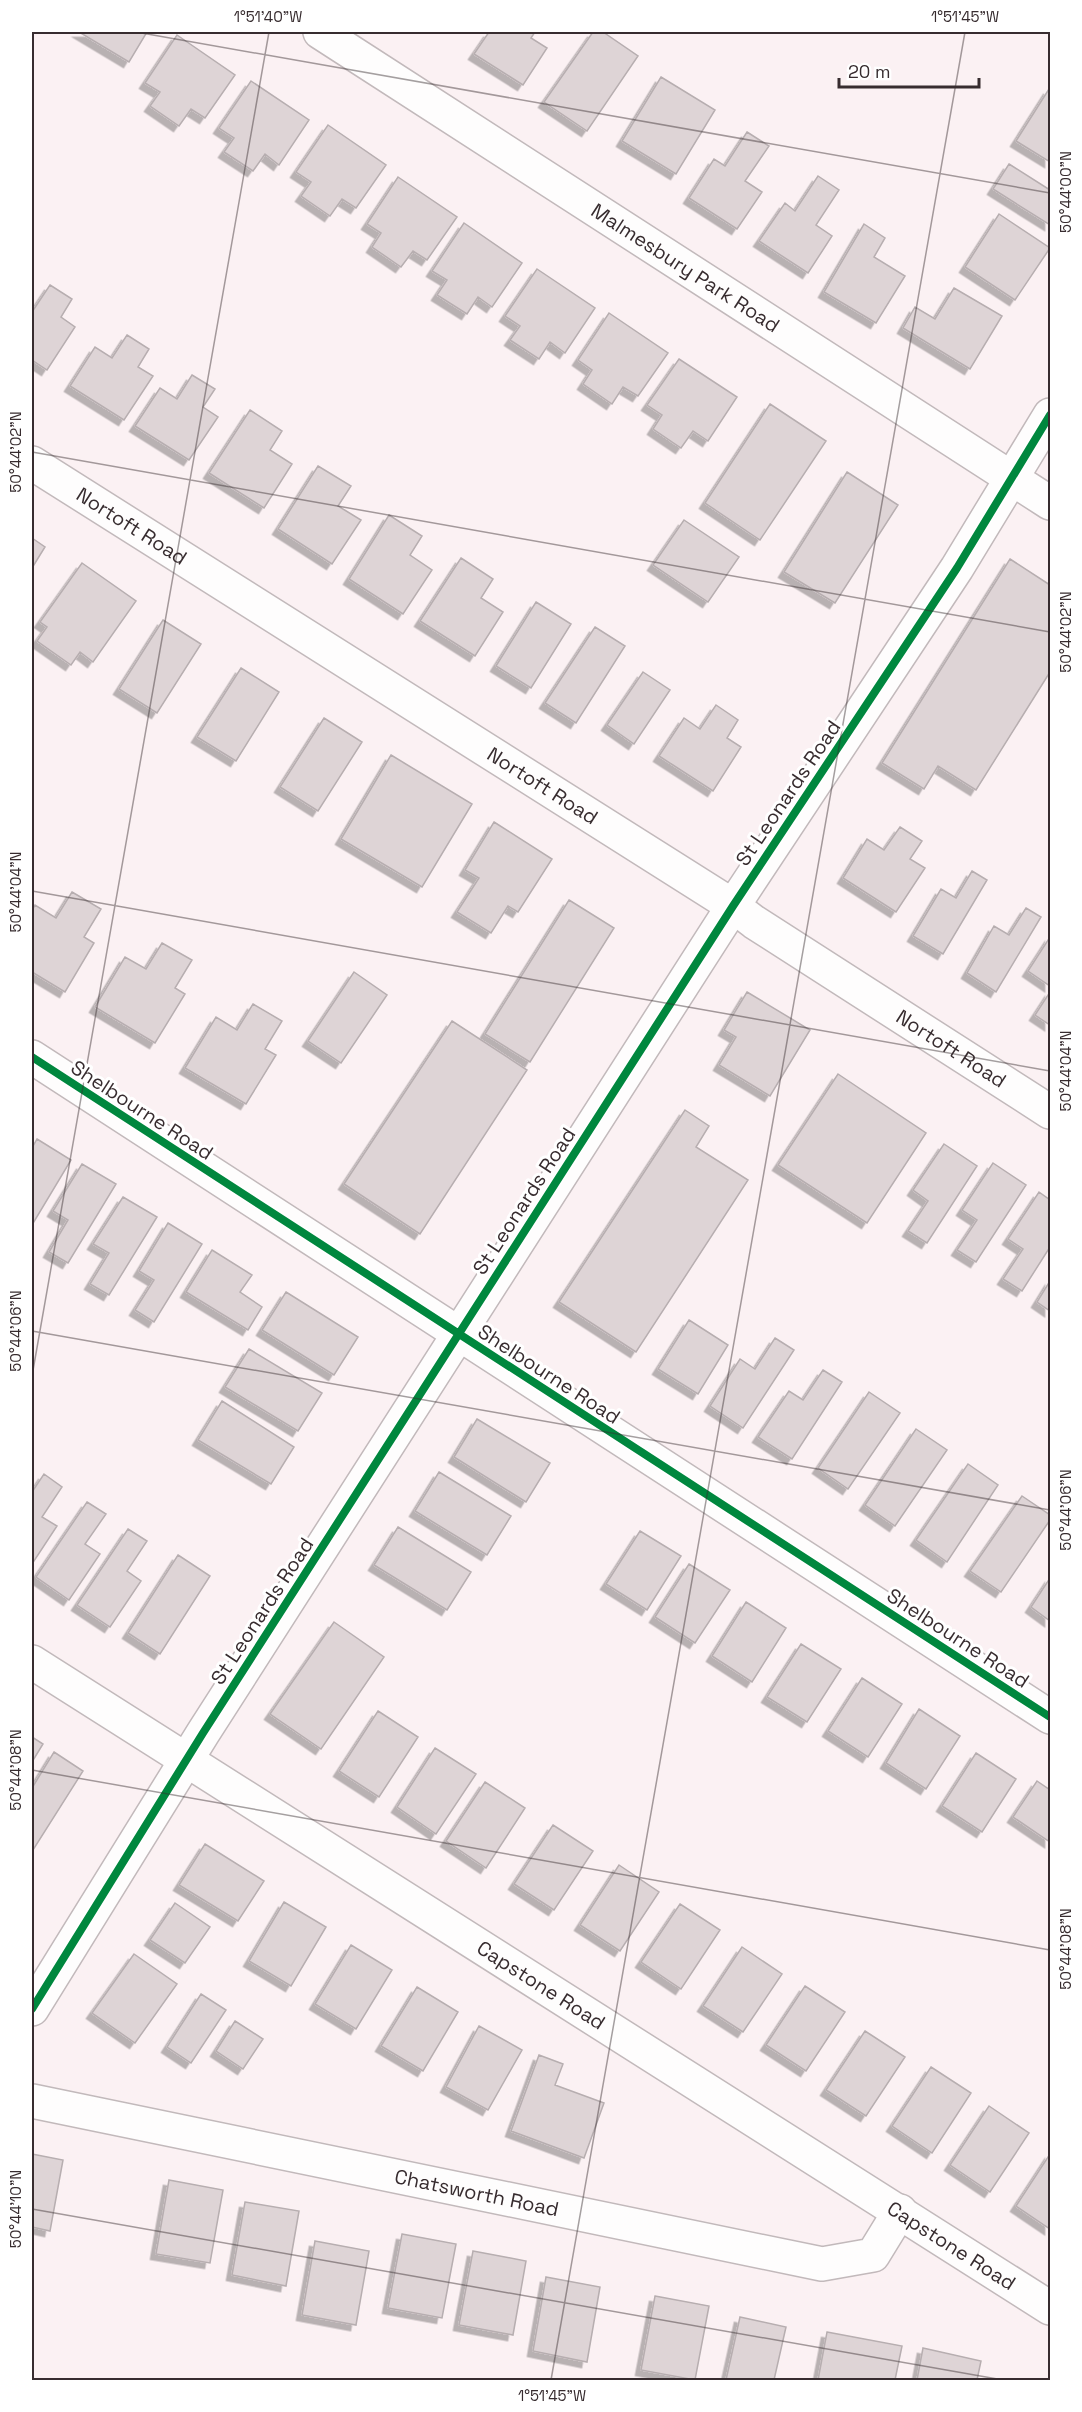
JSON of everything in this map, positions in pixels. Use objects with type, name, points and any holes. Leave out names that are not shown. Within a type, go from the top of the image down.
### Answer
[{"type":"street","name":"Malmesbury Park Road","points":[[320,32],[1050,503]]},
{"type":"street","name":"St Leonards Road","points":[[32,2009],[187,1761],[733,906],[957,568],[1010,477],[1050,415]]},
{"type":"street","name":"Nortoft Road","points":[[32,463],[733,906],[754,922],[1050,1112]]},
{"type":"street","name":"Shelbourne Road","points":[[32,1058],[1050,1717]]},
{"type":"street","name":"Capstone Road","points":[[32,1662],[1050,2308]]},
{"type":"street","name":"Chatsworth Road","points":[[32,2101],[822,2264],[873,2255],[900,2211]]},
{"type":"building","points":[[79,32],[147,32],[129,62]]},
{"type":"building","points":[[489,32],[535,32],[531,38],[547,48],[523,85],[474,54]]},
{"type":"building","points":[[593,32],[603,32],[638,56],[587,131],[544,102]]},
{"type":"building","points":[[177,35],[235,75],[205,118],[191,109],[179,126],[150,106],[160,92],[145,83]]},
{"type":"building","points":[[661,77],[715,110],[676,174],[622,141]]},
{"type":"building","points":[[251,81],[309,120],[279,165],[265,154],[253,171],[224,152],[234,138],[219,128]]},
{"type":"building","points":[[1050,90],[1050,162],[1016,141]]},
{"type":"building","points":[[328,125],[386,165],[356,208],[342,199],[330,216],[301,196],[311,182],[296,172]]},
{"type":"building","points":[[747,132],[769,146],[745,181],[762,192],[737,229],[689,198],[714,159],[725,166]]},
{"type":"building","points":[[1009,164],[1050,190],[1050,225],[993,189]]},
{"type":"building","points":[[818,176],[839,190],[816,225],[832,236],[808,273],[759,241],[785,203],[795,211]]},
{"type":"building","points":[[398,177],[457,217],[427,260],[413,251],[401,267],[372,247],[381,233],[367,224]]},
{"type":"building","points":[[999,214],[1050,248],[1015,300],[965,267]]},
{"type":"building","points":[[464,223],[522,263],[492,307],[478,297],[467,314],[437,295],[447,280],[432,271]]},
{"type":"building","points":[[864,224],[885,238],[874,257],[905,276],[876,323],[824,292]]},
{"type":"building","points":[[537,269],[595,308],[565,353],[550,342],[539,359],[510,340],[520,326],[505,316]]},
{"type":"building","points":[[50,285],[72,299],[61,317],[75,327],[47,370],[32,360],[32,307],[34,309]]},
{"type":"building","points":[[954,288],[1002,316],[970,369],[903,328],[915,307],[935,319]]},
{"type":"building","points":[[609,313],[668,353],[638,396],[623,387],[612,404],[583,384],[592,370],[578,360]]},
{"type":"building","points":[[127,335],[149,349],[138,367],[153,376],[124,420],[70,386],[95,347],[112,358]]},
{"type":"building","points":[[679,359],[737,397],[708,441],[693,431],[681,448],[653,429],[662,415],[647,405]]},
{"type":"building","points":[[192,375],[215,389],[203,407],[218,417],[189,460],[135,426],[160,388],[177,399]]},
{"type":"building","points":[[770,404],[826,441],[760,540],[705,503]]},
{"type":"building","points":[[250,410],[282,431],[270,450],[292,464],[264,508],[209,473]]},
{"type":"building","points":[[318,466],[351,486],[338,506],[361,520],[332,564],[278,529]]},
{"type":"building","points":[[847,472],[898,505],[835,603],[784,572]]},
{"type":"building","points":[[389,515],[422,536],[410,555],[432,570],[403,614],[349,579]]},
{"type":"building","points":[[684,520],[739,557],[708,602],[653,565]]},
{"type":"building","points":[[32,538],[45,547],[32,568]]},
{"type":"building","points":[[461,558],[493,579],[481,598],[503,612],[475,656],[420,621]]},
{"type":"building","points":[[1010,559],[1050,585],[1050,672],[976,790],[938,766],[924,789],[882,763]]},
{"type":"building","points":[[82,563],[136,601],[93,662],[80,652],[71,665],[37,641],[47,627],[40,622]]},
{"type":"building","points":[[536,602],[571,624],[531,688],[496,666]]},
{"type":"building","points":[[163,620],[201,644],[157,713],[119,689]]},
{"type":"building","points":[[595,627],[625,646],[576,723],[545,703]]},
{"type":"building","points":[[241,668],[279,692],[236,761],[197,737]]},
{"type":"building","points":[[643,672],[670,690],[634,744],[607,725]]},
{"type":"building","points":[[716,705],[738,720],[727,738],[741,747],[713,791],[659,756],[684,718],[700,729]]},
{"type":"building","points":[[324,718],[362,742],[318,811],[280,787]]},
{"type":"building","points":[[391,755],[472,804],[422,887],[341,839]]},
{"type":"building","points":[[494,822],[552,859],[518,912],[508,906],[491,933],[457,912],[479,878],[465,870]]},
{"type":"building","points":[[900,827],[922,841],[910,859],[925,868],[896,912],[843,878],[867,839],[884,850]]},
{"type":"building","points":[[972,871],[987,880],[943,954],[913,936],[941,889],[956,898]]},
{"type":"building","points":[[72,892],[101,909],[84,937],[94,943],[65,992],[32,972],[32,910],[35,905],[56,918]]},
{"type":"building","points":[[569,900],[614,928],[530,1062],[485,1034]]},
{"type":"building","points":[[1026,908],[1041,917],[996,992],[967,973],[994,926],[1009,935]]},
{"type":"building","points":[[1050,937],[1050,986],[1028,971]]},
{"type":"building","points":[[162,943],[192,960],[175,988],[185,994],[155,1043],[95,1007],[125,957],[146,969]]},
{"type":"building","points":[[354,972],[387,995],[341,1063],[308,1041]]},
{"type":"building","points":[[747,992],[810,1030],[770,1096],[719,1065],[736,1037],[724,1030]]},
{"type":"building","points":[[1050,992],[1050,1025],[1035,1015]]},
{"type":"building","points":[[253,1004],[282,1021],[265,1049],[276,1055],[246,1104],[185,1068],[216,1017],[237,1030]]},
{"type":"building","points":[[452,1021],[527,1070],[420,1234],[344,1184]]},
{"type":"building","points":[[838,1074],[926,1133],[867,1223],[778,1165]]},
{"type":"building","points":[[685,1110],[709,1126],[696,1147],[748,1180],[636,1352],[559,1302]]},
{"type":"building","points":[[37,1139],[71,1160],[32,1225],[32,1148]]},
{"type":"building","points":[[944,1144],[977,1166],[927,1243],[908,1231],[928,1201],[913,1190]]},
{"type":"building","points":[[993,1163],[1026,1185],[976,1262],[957,1250],[977,1220],[962,1210]]},
{"type":"building","points":[[82,1164],[116,1184],[68,1263],[49,1252],[68,1220],[53,1211]]},
{"type":"building","points":[[1039,1192],[1050,1200],[1050,1247],[1022,1291],[1003,1279],[1023,1249],[1008,1239]]},
{"type":"building","points":[[123,1197],[157,1217],[109,1295],[90,1284],[109,1253],[93,1244]]},
{"type":"building","points":[[168,1223],[202,1244],[154,1322],[135,1310],[154,1280],[139,1271]]},
{"type":"building","points":[[212,1250],[252,1275],[240,1292],[262,1307],[248,1330],[186,1292]]},
{"type":"building","points":[[1050,1281],[1050,1311],[1037,1302]]},
{"type":"building","points":[[286,1292],[358,1337],[334,1375],[262,1330]]},
{"type":"building","points":[[689,1320],[728,1345],[698,1394],[658,1369]]},
{"type":"building","points":[[775,1338],[794,1350],[743,1428],[710,1406],[740,1359],[755,1369]]},
{"type":"building","points":[[249,1349],[322,1393],[298,1431],[225,1387]]},
{"type":"building","points":[[823,1370],[842,1382],[792,1459],[758,1437],[789,1391],[803,1400]]},
{"type":"building","points":[[869,1392],[900,1413],[848,1489],[818,1468]]},
{"type":"building","points":[[222,1401],[294,1447],[271,1484],[198,1440]]},
{"type":"building","points":[[477,1419],[550,1463],[526,1502],[454,1457]]},
{"type":"building","points":[[916,1429],[947,1450],[895,1526],[865,1505]]},
{"type":"building","points":[[968,1464],[998,1485],[947,1562],[916,1540]]},
{"type":"building","points":[[439,1472],[511,1516],[487,1555],[415,1511]]},
{"type":"building","points":[[44,1474],[62,1487],[42,1517],[57,1526],[32,1564],[32,1492]]},
{"type":"building","points":[[1022,1496],[1050,1515],[1050,1520],[1001,1592],[970,1571]]},
{"type":"building","points":[[87,1502],[106,1514],[85,1544],[100,1554],[69,1600],[36,1577]]},
{"type":"building","points":[[398,1527],[471,1572],[447,1610],[374,1565]]},
{"type":"building","points":[[128,1529],[147,1541],[127,1571],[141,1581],[110,1627],[77,1605]]},
{"type":"building","points":[[640,1531],[681,1556],[647,1610],[606,1584]]},
{"type":"building","points":[[178,1555],[210,1576],[160,1654],[128,1633]]},
{"type":"building","points":[[689,1564],[730,1590],[695,1643],[655,1617]]},
{"type":"building","points":[[1050,1578],[1050,1621],[1031,1607]]},
{"type":"building","points":[[746,1602],[786,1628],[752,1682],[712,1656]]},
{"type":"building","points":[[334,1622],[384,1657],[321,1749],[270,1714]]},
{"type":"building","points":[[801,1644],[841,1669],[807,1722],[767,1697]]},
{"type":"building","points":[[862,1678],[902,1704],[868,1757],[828,1731]]},
{"type":"building","points":[[919,1709],[960,1736],[926,1789],[886,1763]]},
{"type":"building","points":[[378,1711],[418,1737],[379,1797],[339,1771]]},
{"type":"building","points":[[32,1737],[43,1744],[32,1762]]},
{"type":"building","points":[[435,1748],[476,1774],[436,1834],[397,1807]]},
{"type":"building","points":[[54,1752],[83,1771],[33,1850],[32,1788]]},
{"type":"building","points":[[976,1753],[1016,1779],[982,1832],[942,1806]]},
{"type":"building","points":[[1037,1781],[1050,1790],[1050,1842],[1013,1817]]},
{"type":"building","points":[[485,1782],[525,1808],[486,1868],[446,1841]]},
{"type":"building","points":[[553,1825],[593,1851],[554,1910],[514,1884]]},
{"type":"building","points":[[205,1844],[264,1881],[238,1921],[179,1885]]},
{"type":"building","points":[[619,1865],[659,1892],[620,1951],[580,1925]]},
{"type":"building","points":[[284,1902],[326,1927],[291,1986],[249,1961]]},
{"type":"building","points":[[175,1903],[210,1927],[185,1963],[150,1940]]},
{"type":"building","points":[[680,1904],[720,1930],[681,1989],[641,1962]]},
{"type":"building","points":[[351,1945],[392,1970],[356,2029],[315,2004]]},
{"type":"building","points":[[742,1947],[782,1974],[743,2032],[703,2006]]},
{"type":"building","points":[[134,1954],[177,1984],[135,2043],[92,2013]]},
{"type":"building","points":[[805,1986],[845,2012],[806,2071],[766,2045]]},
{"type":"building","points":[[417,1987],[458,2012],[423,2071],[381,2046]]},
{"type":"building","points":[[201,1994],[226,2010],[191,2063],[167,2047]]},
{"type":"building","points":[[235,2021],[263,2039],[243,2069],[216,2051]]},
{"type":"building","points":[[479,2026],[522,2050],[488,2110],[446,2087]]},
{"type":"building","points":[[865,2031],[905,2057],[866,2116],[826,2090]]},
{"type":"building","points":[[539,2055],[563,2064],[555,2085],[604,2103],[584,2158],[511,2131]]},
{"type":"building","points":[[931,2067],[971,2093],[932,2153],[892,2126]]},
{"type":"building","points":[[989,2106],[1029,2133],[990,2192],[950,2165]]},
{"type":"building","points":[[32,2154],[63,2160],[50,2231],[32,2227]]},
{"type":"building","points":[[1050,2154],[1050,2229],[1016,2206]]},
{"type":"building","points":[[169,2180],[223,2190],[210,2263],[156,2254]]},
{"type":"building","points":[[245,2202],[299,2211],[286,2286],[232,2275]]},
{"type":"building","points":[[402,2234],[456,2244],[442,2318],[388,2308]]},
{"type":"building","points":[[315,2241],[369,2251],[356,2325],[302,2315]]},
{"type":"building","points":[[473,2251],[526,2261],[513,2335],[459,2325]]},
{"type":"building","points":[[546,2277],[600,2287],[587,2362],[533,2351]]},
{"type":"building","points":[[655,2296],[709,2306],[695,2380],[641,2370]]},
{"type":"building","points":[[740,2317],[786,2327],[774,2380],[726,2380]]},
{"type":"building","points":[[827,2332],[902,2346],[895,2380],[818,2380]]},
{"type":"building","points":[[923,2348],[981,2361],[977,2380],[917,2380]]},
{"type":"cycle path","points":[[32,2009],[203,1733],[733,906],[957,568],[1050,415]]},
{"type":"cycle path","points":[[32,1057],[1050,1717]]}]
